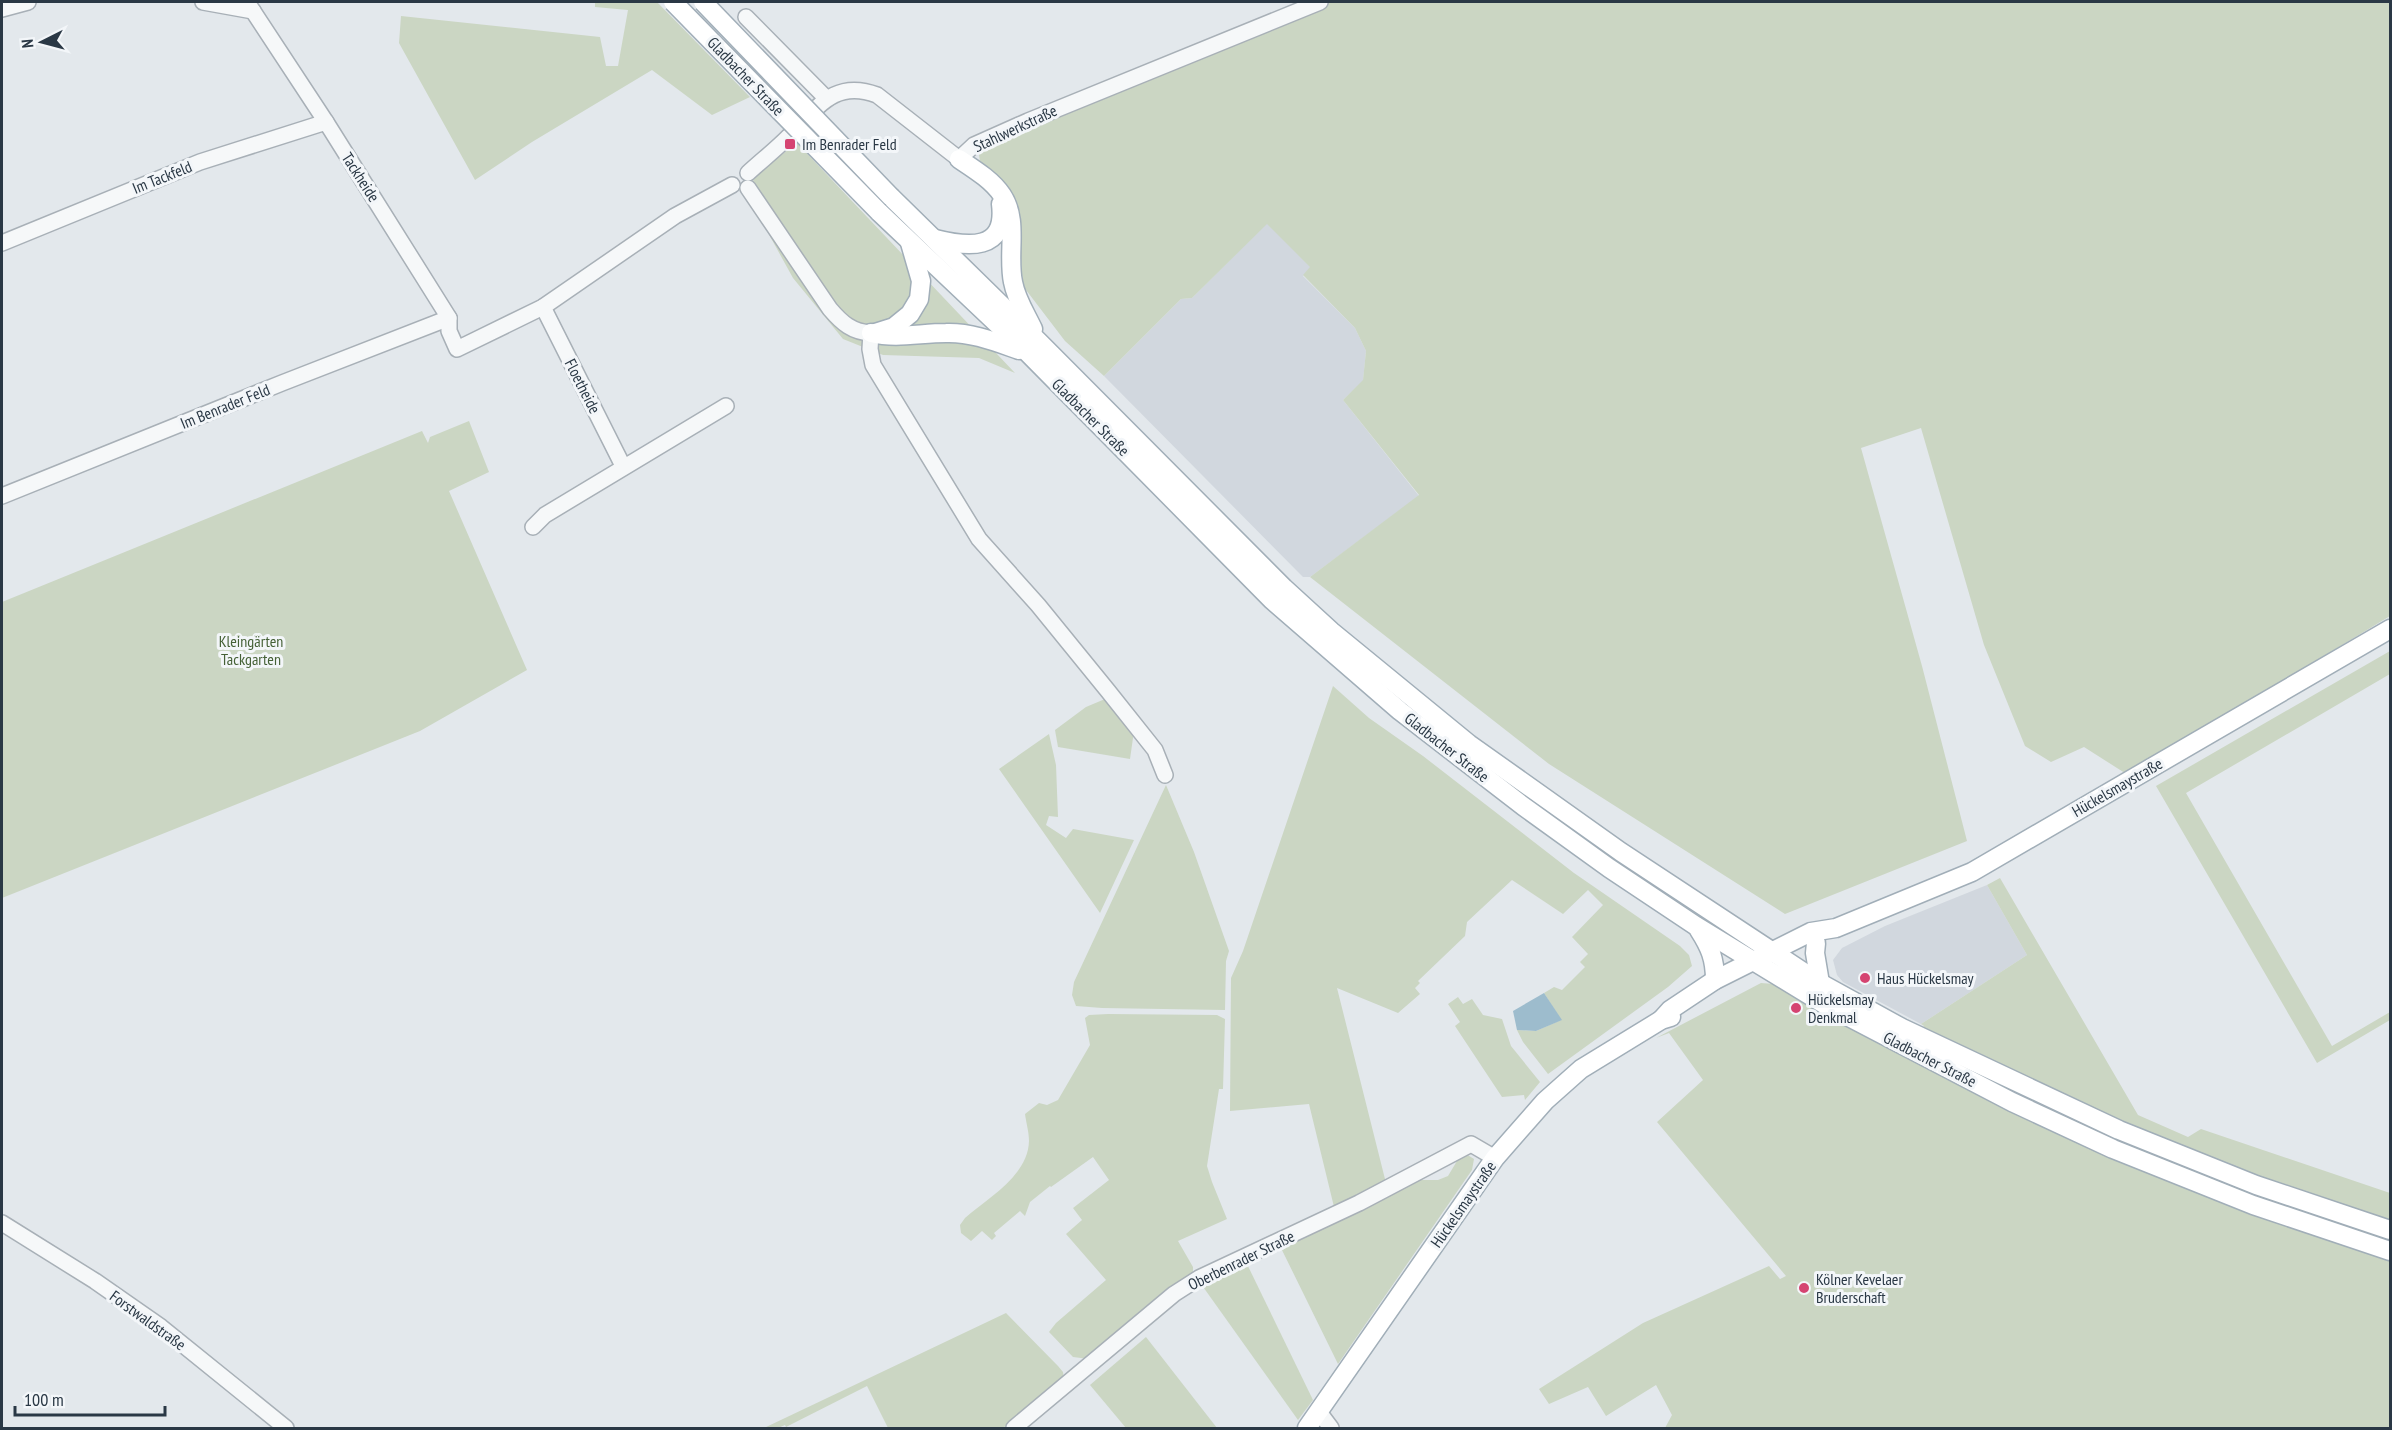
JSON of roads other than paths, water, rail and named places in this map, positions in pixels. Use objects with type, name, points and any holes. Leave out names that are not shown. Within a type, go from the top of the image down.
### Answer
[{"type":"main road","name":"Gladbacher Straße","points":[[673,2],[909,241],[1033,347],[1284,588],[1370,665],[1535,793],[1820,983],[1902,1028],[2119,1130],[2256,1185],[2391,1230]]},
{"type":"main road","name":"Gladbacher Straße","points":[[703,2],[933,239],[1231,560],[1272,600],[1359,677],[1523,806],[1609,868],[1696,926],[1824,1004],[1970,1081],[2113,1149],[2253,1205],[2358,1242],[2391,1251]]},
{"type":"main road","points":[[871,333],[890,337],[947,333],[969,334],[1033,347],[1013,283],[1012,225],[1003,196],[959,159]]},
{"type":"main road","points":[[933,239],[972,246],[987,241],[995,234],[1001,219],[1000,198],[996,188]]},
{"type":"main road","points":[[871,333],[894,327],[910,314],[919,299],[921,281],[909,241]]},
{"type":"main road","name":"Hückelsmaystraße","points":[[1779,955],[1811,932],[1836,928],[1972,872],[2391,629]]},
{"type":"main road","points":[[1696,926],[1711,948],[1715,962],[1715,980]]},
{"type":"main road","name":"Hückelsmaystraße","points":[[1661,1020],[1670,1010],[1715,980],[1779,955],[1816,944],[1836,928]]},
{"type":"main road","points":[[1816,944],[1815,954],[1820,983]]},
{"type":"main road","name":"Hückelsmaystraße","points":[[1307,1428],[1495,1158],[1545,1101],[1581,1069],[1759,964]]},
{"type":"street","points":[[2,9],[28,2]]},
{"type":"street","name":"Tackheide","points":[[203,2],[250,6],[449,318],[449,331],[457,349],[543,307]]},
{"type":"street","name":"Stahlwerkstraße","points":[[826,98],[845,91],[861,89],[877,95],[959,159],[974,146],[1028,121],[1320,2]]},
{"type":"street","points":[[746,17],[826,98],[748,180]]},
{"type":"street","name":"Im Tackfeld","points":[[2,243],[200,162],[326,122]]},
{"type":"street","points":[[543,307],[675,216],[732,185],[734,173],[744,171],[830,309],[842,322],[858,332],[871,333],[870,348],[873,365],[979,539],[1038,605],[1155,750],[1166,775]]},
{"type":"street","name":"Floetheide","points":[[543,307],[623,466]]},
{"type":"street","name":"Im Benrader Feld","points":[[2,496],[449,318]]},
{"type":"street","points":[[533,527],[545,514],[726,406]]},
{"type":"street","name":"Oberbenrader Straße","points":[[1014,1428],[1124,1334],[1174,1294],[1200,1278],[1359,1203],[1471,1144],[1495,1158]]},
{"type":"street","name":"Forstwaldstraße","points":[[2,1222],[95,1281],[161,1327],[286,1428]]},
{"type":"street","points":[[1319,1412],[1331,1428]]},
{"type":"water","points":[[1544,993],[1562,1020],[1536,1031],[1517,1030],[1513,1011]]},
{"type":"place","name":"Im Benrader Feld","points":[[790,144]]},
{"type":"place","name":"Haus Hückelsmay","points":[[1865,978]]},
{"type":"place","name":"Hückelsmay Denkmal","points":[[1796,1008]]},
{"type":"place","name":"Kölner Kevelaer Bruderschaft","points":[[1804,1288]]},
{"type":"park label","name":"Kleingärten Tackgarten","points":[[251,650]]}]
